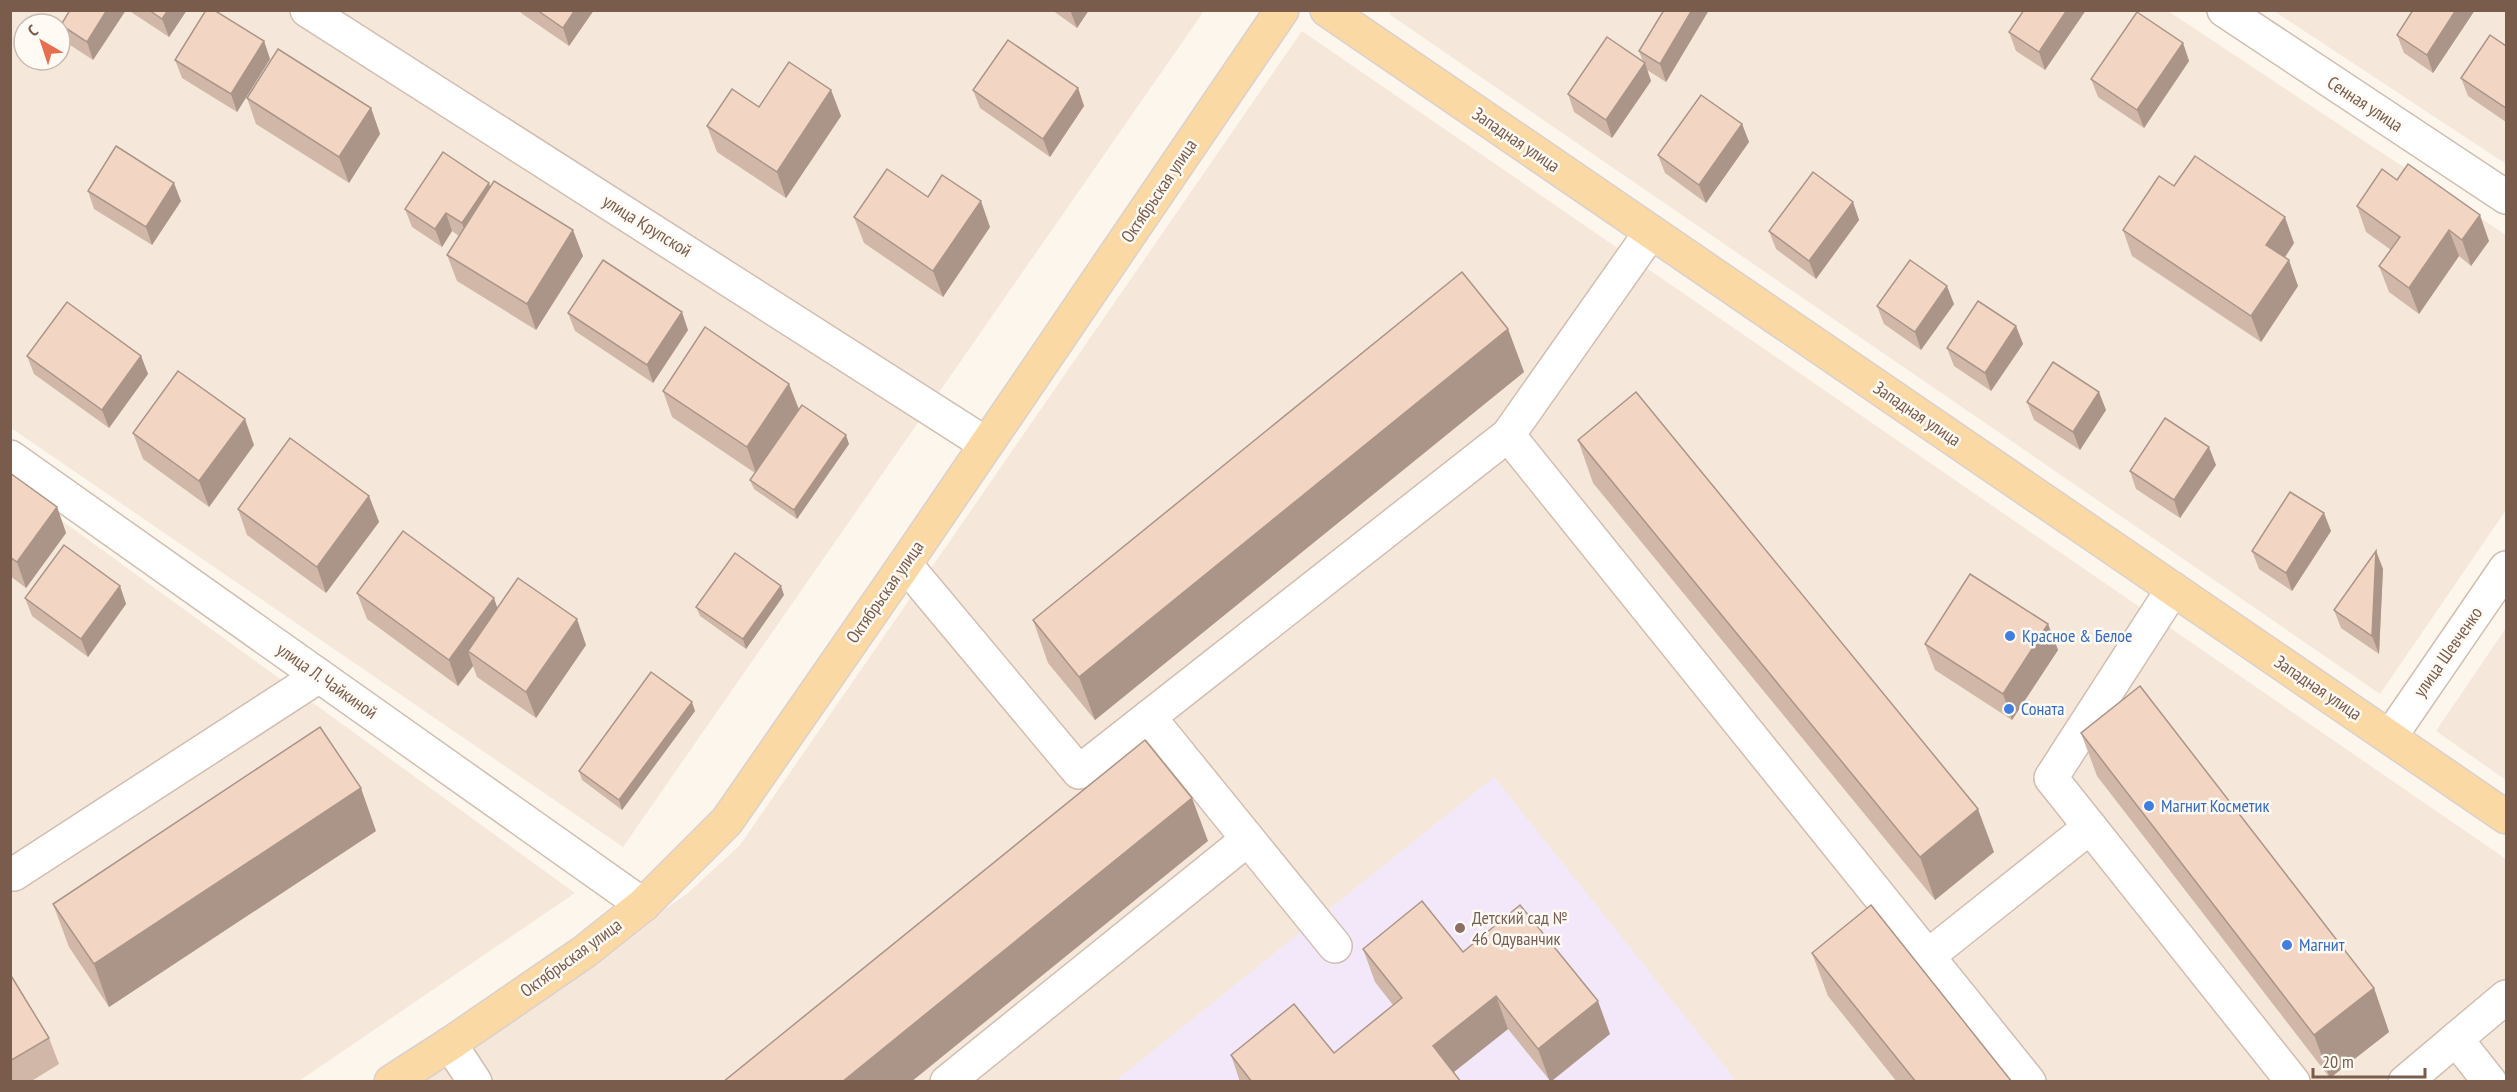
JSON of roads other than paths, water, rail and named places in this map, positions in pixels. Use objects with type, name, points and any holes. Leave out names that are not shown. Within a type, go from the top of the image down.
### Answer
[{"type":"main road","name":"Октябрьская улица","points":[[391,1082],[584,952],[643,905],[727,821],[1282,10]]},
{"type":"main road","name":"Западная улица","points":[[1327,10],[2506,817]]},
{"type":"street","name":"улица Крупской","points":[[307,10],[924,402],[986,444]]},
{"type":"street","name":"Сенная улица","points":[[2224,10],[2506,197]]},
{"type":"street","points":[[905,564],[1079,772],[1508,435],[1651,232]]},
{"type":"street","points":[[1508,435],[2029,1082]]},
{"type":"street","name":"улица Л. Чайкиной","points":[[10,457],[643,905]]},
{"type":"street","name":"улица Шевченко","points":[[2390,737],[2506,568]]},
{"type":"street","points":[[2173,589],[2051,778],[2293,1082]]},
{"type":"street","points":[[14,874],[319,676]]},
{"type":"street","points":[[1149,717],[1335,946]]},
{"type":"street","points":[[1928,956],[2090,827]]},
{"type":"street","points":[[947,1082],[1248,839]]},
{"type":"street","points":[[2405,1082],[2506,996]]},
{"type":"street","points":[[2456,1039],[2490,1082]]},
{"type":"street","points":[[450,1044],[476,1082]]},
{"type":"place","name":"Красное & Белое","points":[[2010,636]]},
{"type":"place","name":"Соната","points":[[2009,709]]},
{"type":"place","name":"Магнит Косметик","points":[[2149,806]]},
{"type":"place","name":"Детский сад № 46 Одуванчик","points":[[1460,928]]},
{"type":"place","name":"Магнит","points":[[2287,945]]}]
